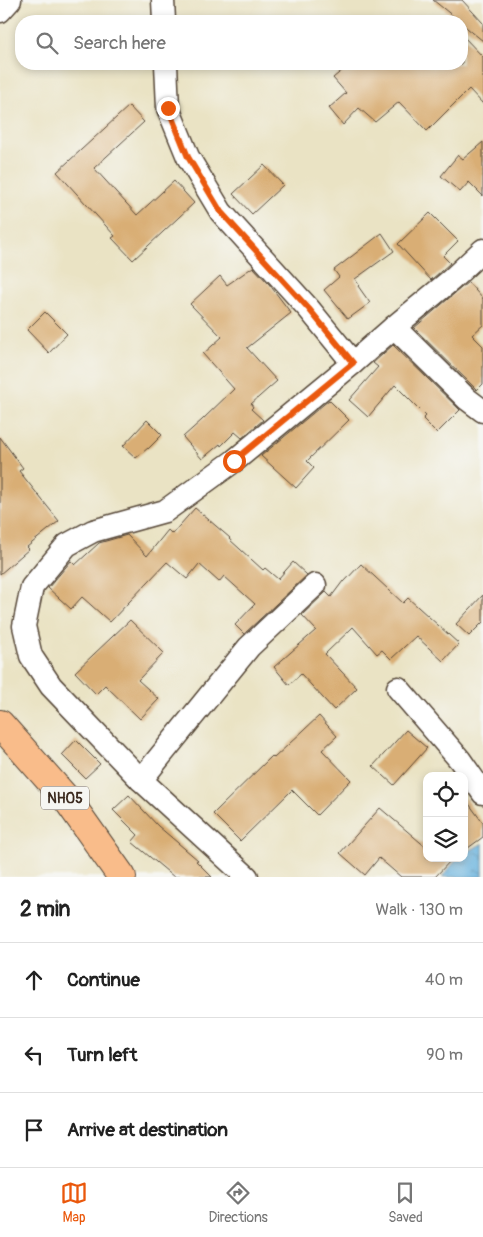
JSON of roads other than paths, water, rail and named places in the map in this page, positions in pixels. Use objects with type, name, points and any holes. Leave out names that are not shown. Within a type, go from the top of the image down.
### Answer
[{"type":"main road","name":"NH05","points":[[0,724],[69,802],[122,877]]},
{"type":"street","points":[[0,11],[10,0]]},
{"type":"street","points":[[163,0],[164,15]]},
{"type":"street","points":[[166,70],[168,108],[188,157],[221,212],[309,309],[353,363]]},
{"type":"street","points":[[248,877],[141,780],[50,686],[31,656],[24,626],[32,587],[67,545],[93,531],[165,511],[234,461],[451,280],[483,250]]},
{"type":"street","points":[[394,327],[467,400],[483,411]]},
{"type":"street","points":[[141,780],[249,647],[315,585]]},
{"type":"street","points":[[398,688],[460,760],[483,793]]},
{"type":"water","points":[[483,843],[483,877],[442,877],[455,862],[468,862],[468,852]]}]
